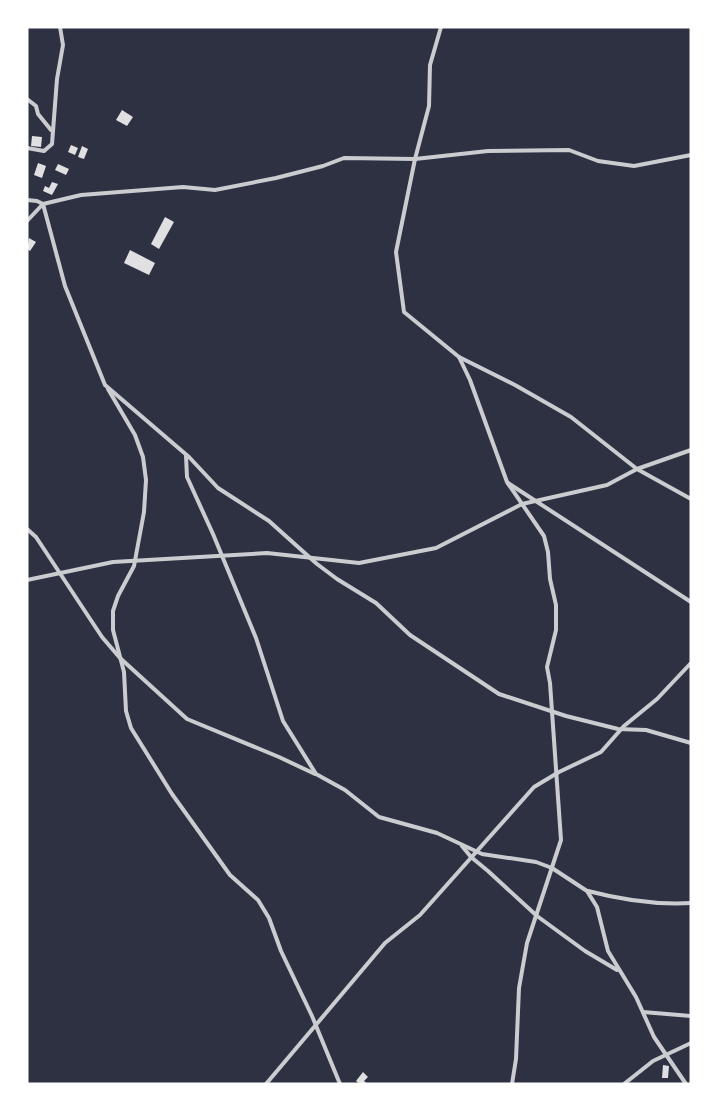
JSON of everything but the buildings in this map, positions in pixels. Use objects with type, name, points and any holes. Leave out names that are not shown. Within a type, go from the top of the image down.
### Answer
[{"type":"street","points":[[27,148],[44,151],[52,144],[51,131],[63,45],[60,27]]},
{"type":"street","points":[[441,27],[430,65],[429,106],[415,159],[396,252],[404,312],[459,357],[516,385],[572,417],[637,469],[691,499]]},
{"type":"street","points":[[27,99],[36,106],[38,114],[51,131]]},
{"type":"street","points":[[27,221],[43,204],[96,193],[183,187],[215,190],[276,178],[345,158],[415,159],[488,151],[569,150],[598,161],[634,166],[691,155]]},
{"type":"street","points":[[27,201],[37,201],[43,204],[65,286],[105,385],[135,435],[143,457],[146,480],[144,513],[135,561],[113,611],[113,630],[124,672],[126,711],[131,728],[172,794],[230,875],[258,900],[268,918],[340,1084]]},
{"type":"street","points":[[459,357],[470,380],[507,482],[544,536],[556,605],[556,630],[547,667],[561,840],[527,943],[519,988],[512,1084]]},
{"type":"street","points":[[105,385],[186,455],[218,488],[269,522],[337,579],[376,603],[410,635],[487,687],[499,694],[552,711],[621,729],[646,730],[691,743]]},
{"type":"street","points":[[27,580],[113,562],[267,553],[359,563],[436,548],[522,504],[607,485],[637,469],[691,450]]},
{"type":"street","points":[[186,455],[187,477],[256,638],[284,721],[316,774]]},
{"type":"street","points":[[507,482],[691,602]]},
{"type":"street","points":[[27,530],[36,537],[102,637],[120,658],[187,719],[316,774],[345,790],[379,817],[436,833],[482,854],[536,862],[552,868],[587,891],[613,897],[668,904],[691,903]]},
{"type":"street","points":[[268,1084],[315,1024],[385,943],[420,915],[534,786],[601,752],[621,729],[657,699],[691,663]]},
{"type":"street","points":[[461,844],[471,857],[537,916],[585,951],[618,970]]},
{"type":"street","points":[[587,891],[597,907],[608,951],[636,997],[654,1037],[686,1084]]},
{"type":"street","points":[[643,1012],[691,1016]]},
{"type":"street","points":[[624,1084],[653,1061],[691,1043]]}]
